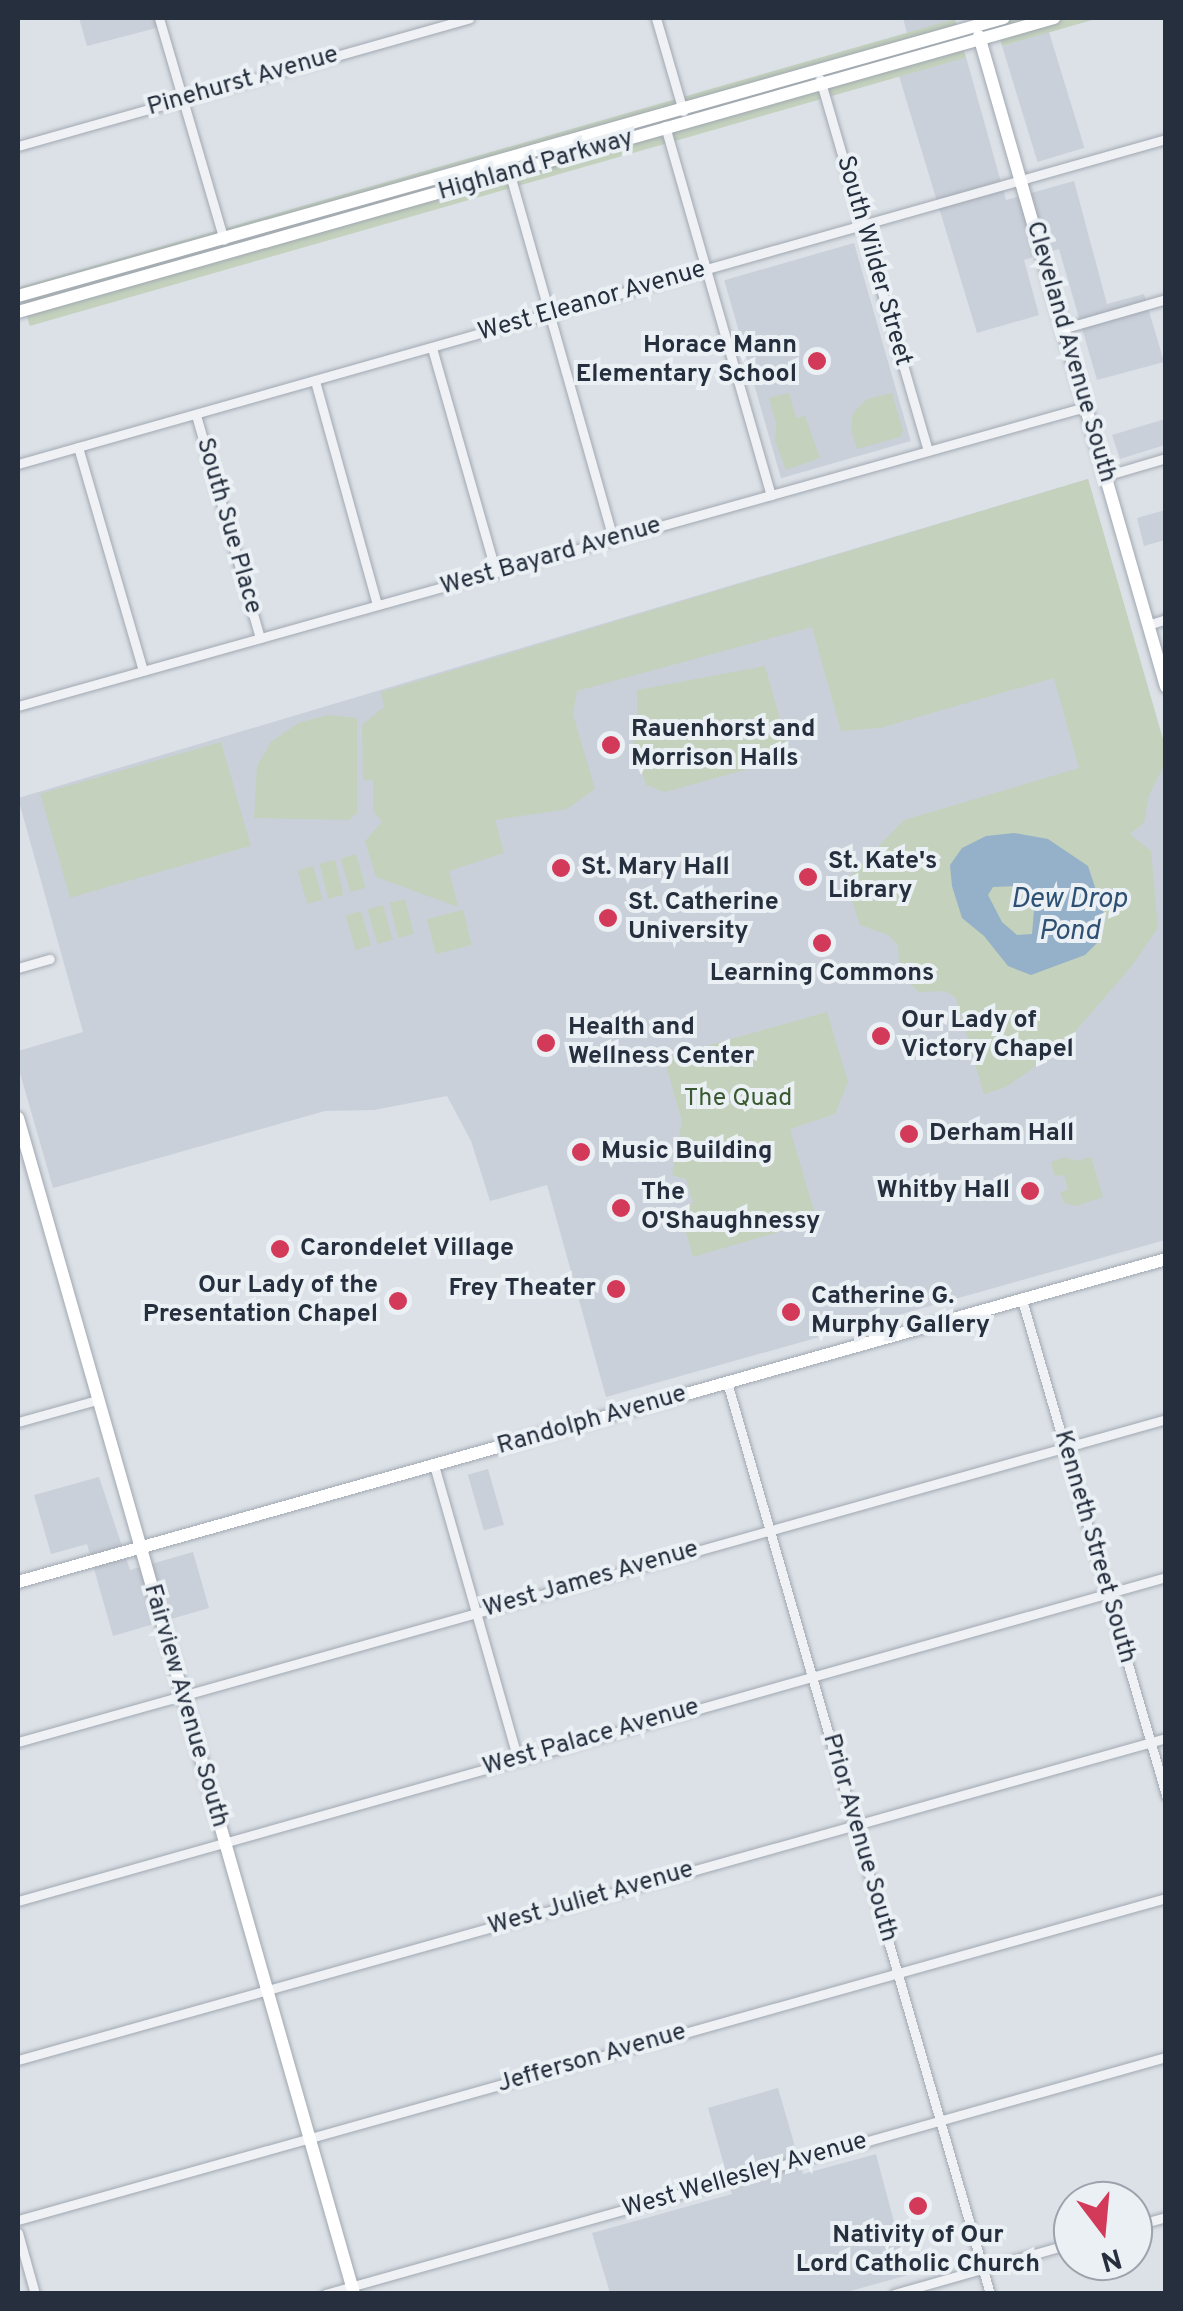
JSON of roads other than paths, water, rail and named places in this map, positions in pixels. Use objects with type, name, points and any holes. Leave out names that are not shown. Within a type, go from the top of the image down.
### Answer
[{"type":"street","points":[[159,18],[226,245]]},
{"type":"street","name":"Pinehurst Avenue","points":[[18,146],[469,18]]},
{"type":"street","points":[[656,18],[686,123]]},
{"type":"street","name":"Highland Parkway","points":[[18,296],[510,173],[686,123],[975,21],[1004,18]]},
{"type":"street","name":"Highland Parkway","points":[[18,312],[505,158],[682,108],[980,40],[1054,18]]},
{"type":"street","name":"Cleveland Avenue South","points":[[975,21],[1166,687]]},
{"type":"street","name":"South Wilder Street","points":[[820,78],[928,451]]},
{"type":"street","points":[[662,114],[772,495]]},
{"type":"street","name":"West Eleanor Avenue","points":[[18,464],[1166,139]]},
{"type":"street","points":[[505,158],[614,539]]},
{"type":"street","points":[[1062,329],[1166,299]]},
{"type":"street","points":[[432,348],[496,572]]},
{"type":"street","points":[[315,381],[377,606]]},
{"type":"street","name":"West Bayard Avenue","points":[[18,706],[1085,407]]},
{"type":"street","name":"South Sue Place","points":[[196,415],[260,638]]},
{"type":"street","points":[[78,447],[142,671]]},
{"type":"street","points":[[1105,476],[1166,458]]},
{"type":"street","points":[[1148,625],[1166,620]]},
{"type":"street","points":[[18,968],[50,958]]},
{"type":"street","name":"Fairview Avenue South","points":[[18,1118],[353,2290]]},
{"type":"street","name":"Randolph Avenue","points":[[18,1582],[1166,1259]]},
{"type":"street","name":"Kenneth Street South","points":[[1022,1300],[1166,1795]]},
{"type":"street","name":"Prior Avenue South","points":[[728,1382],[990,2294]]},
{"type":"street","points":[[18,1422],[97,1400]]},
{"type":"street","name":"West James Avenue","points":[[18,1742],[1166,1419]]},
{"type":"street","points":[[434,1465],[518,1759]]},
{"type":"street","name":"West Palace Avenue","points":[[18,1901],[1166,1577]]},
{"type":"street","name":"West Juliet Avenue","points":[[18,2060],[1166,1738]]},
{"type":"street","name":"Jefferson Avenue","points":[[18,2220],[1166,1898]]},
{"type":"street","name":"West Wellesley Avenue","points":[[325,2294],[353,2290],[1166,2057]]},
{"type":"street","points":[[18,2233],[35,2294]]},
{"type":"street","points":[[894,2294],[1053,2248]]},
{"type":"water","name":"Dew Drop Pond","points":[[1014,833],[1048,839],[1088,866],[1105,917],[1101,939],[1085,955],[1031,975],[1008,966],[984,936],[962,918],[950,865],[962,848],[986,836]],"holes":[[[1017,886],[1029,892],[1034,910],[1032,934],[1017,935],[1002,922],[988,895],[993,887]]]},
{"type":"place","name":"Horace Mann Elementary School","points":[[817,361]]},
{"type":"place","name":"Rauenhorst and Morrison Halls","points":[[611,745]]},
{"type":"place","name":"St. Mary Hall","points":[[561,868]]},
{"type":"place","name":"St. Kate's Library","points":[[808,877]]},
{"type":"place","name":"St. Catherine University","points":[[608,918]]},
{"type":"place","name":"Learning Commons","points":[[822,943]]},
{"type":"place","name":"Our Lady of Victory Chapel","points":[[881,1036]]},
{"type":"place","name":"Health and Wellness Center","points":[[546,1043]]},
{"type":"place","name":"Derham Hall","points":[[909,1134]]},
{"type":"place","name":"Music Building","points":[[581,1152]]},
{"type":"place","name":"Whitby Hall","points":[[1030,1191]]},
{"type":"place","name":"The O'Shaughnessy","points":[[621,1208]]},
{"type":"place","name":"Carondelet Village","points":[[280,1249]]},
{"type":"place","name":"Frey Theater","points":[[616,1289]]},
{"type":"place","name":"Our Lady of the Presentation Chapel","points":[[398,1301]]},
{"type":"place","name":"Catherine G. Murphy Gallery","points":[[791,1312]]},
{"type":"place","name":"Nativity of Our Lord Catholic Church","points":[[918,2206]]},
{"type":"park label","name":"The Quad","points":[[738,1099]]}]
